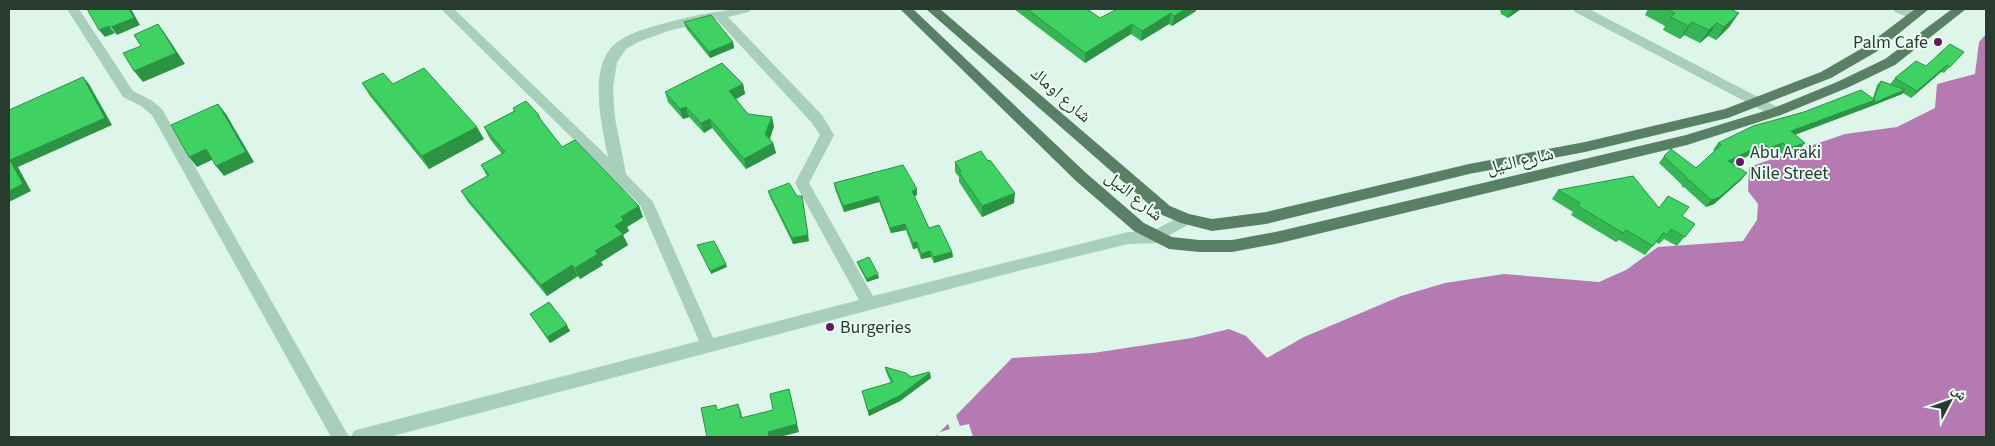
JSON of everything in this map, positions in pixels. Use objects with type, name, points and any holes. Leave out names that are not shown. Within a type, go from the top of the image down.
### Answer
[{"type":"main road","name":"شارع النيل","points":[[906,9],[1081,177],[1139,227],[1169,243],[1199,246],[1232,246],[1280,237],[1687,140],[1776,112],[1842,85],[1890,62],[1960,9]]},
{"type":"main road","name":"شارع اوماك","points":[[932,9],[1165,210]]},
{"type":"main road","name":"شارع النيل","points":[[1165,210],[1186,219],[1212,224],[1266,218],[1469,169],[1585,146],[1728,113],[1826,75],[1871,49],[1919,12]]},
{"type":"street","points":[[73,9],[128,94],[146,103],[157,112],[340,437]]},
{"type":"street","points":[[447,9],[646,202],[709,346]]},
{"type":"street","points":[[619,174],[607,88],[610,61],[619,47],[656,31],[744,9]]},
{"type":"street","points":[[1579,9],[1776,112]]},
{"type":"street","points":[[1899,9],[1919,12]]},
{"type":"street","points":[[719,15],[817,119],[827,135],[822,148],[806,172],[802,183],[869,304]]},
{"type":"street","points":[[360,437],[1128,238],[1155,237],[1186,219]]},
{"type":"shaded area","points":[[1986,34],[1986,437],[935,437],[1012,358],[1093,353],[1192,338],[1229,329],[1246,336],[1267,358],[1304,337],[1401,296],[1445,283],[1504,274],[1599,282],[1626,270],[1658,247],[1743,241],[1757,220],[1758,204],[1748,191],[1749,167],[1845,134],[1897,127],[1935,108],[1937,84],[1975,74],[1979,42]]},
{"type":"pier","points":[[955,413],[960,426],[969,424],[973,437],[938,437],[937,433],[950,429],[947,421]]},
{"type":"building","points":[[87,9],[129,9],[134,18],[99,30]]},
{"type":"building","points":[[1027,9],[1087,9],[1100,18],[1117,9],[1185,9],[1174,16],[1171,13],[1142,31],[1132,24],[1085,53]]},
{"type":"building","points":[[1666,9],[1730,9],[1739,13],[1724,27],[1717,23],[1709,30],[1692,22],[1688,26],[1671,17],[1675,13]]},
{"type":"building","points":[[711,15],[733,42],[709,52],[684,22]]},
{"type":"building","points":[[158,24],[176,53],[134,71],[123,53],[141,46],[134,35]]},
{"type":"building","points":[[1950,44],[1964,52],[1950,67],[1947,65],[1917,91],[1895,78],[1916,61],[1926,66]]},
{"type":"building","points":[[722,63],[743,84],[729,91],[748,114],[772,117],[765,134],[773,143],[744,159],[710,119],[701,123],[686,107],[680,109],[665,92]]},
{"type":"building","points":[[424,68],[477,127],[422,156],[362,83],[383,73],[393,84]]},
{"type":"building","points":[[83,77],[105,118],[10,160],[23,184],[9,191],[9,110]]},
{"type":"building","points":[[1881,81],[1905,90],[1873,103]]},
{"type":"building","points":[[1861,90],[1875,100],[1791,131],[1805,143],[1789,148],[1783,143],[1769,148],[1764,144],[1728,161],[1747,173],[1720,197],[1711,200],[1688,181],[1664,156],[1671,149],[1696,168],[1721,145],[1718,143],[1753,126],[1804,112]]},
{"type":"building","points":[[526,101],[539,115],[562,147],[575,140],[639,206],[621,217],[624,220],[615,226],[623,234],[595,251],[598,254],[575,268],[572,265],[541,285],[461,191],[489,175],[481,165],[505,152],[484,127],[515,111],[513,108]]},
{"type":"building","points":[[218,104],[246,152],[216,166],[206,149],[189,157],[171,125]]},
{"type":"building","points":[[981,151],[1015,193],[982,206],[959,172],[961,171],[955,162]]},
{"type":"building","points":[[903,165],[917,189],[912,191],[929,228],[939,225],[952,252],[934,257],[930,251],[921,254],[917,242],[913,243],[905,224],[890,228],[878,196],[843,206],[834,183]]},
{"type":"building","points":[[1633,176],[1659,208],[1668,196],[1689,207],[1682,216],[1695,224],[1685,237],[1671,229],[1667,235],[1663,233],[1653,246],[1626,230],[1623,233],[1578,206],[1580,203],[1558,190]]},
{"type":"building","points":[[789,183],[797,196],[802,196],[808,235],[792,238],[768,191]]},
{"type":"building","points":[[714,241],[726,264],[710,271],[697,245]]},
{"type":"building","points":[[869,257],[878,274],[867,279],[857,262]]},
{"type":"building","points":[[549,302],[567,325],[547,337],[530,314]]},
{"type":"building","points":[[885,367],[906,373],[911,377],[930,373],[899,396],[868,411],[862,391],[893,382]]},
{"type":"building","points":[[789,389],[797,424],[768,432],[769,437],[707,437],[701,408],[716,405],[717,410],[738,404],[741,418],[773,410],[770,394]]},
{"type":"place","name":"Palm Cafe","points":[[1938,42]]},
{"type":"place","name":"Abu Araki Nile Street","points":[[1740,162]]},
{"type":"place","name":"Burgeries","points":[[830,327]]}]
